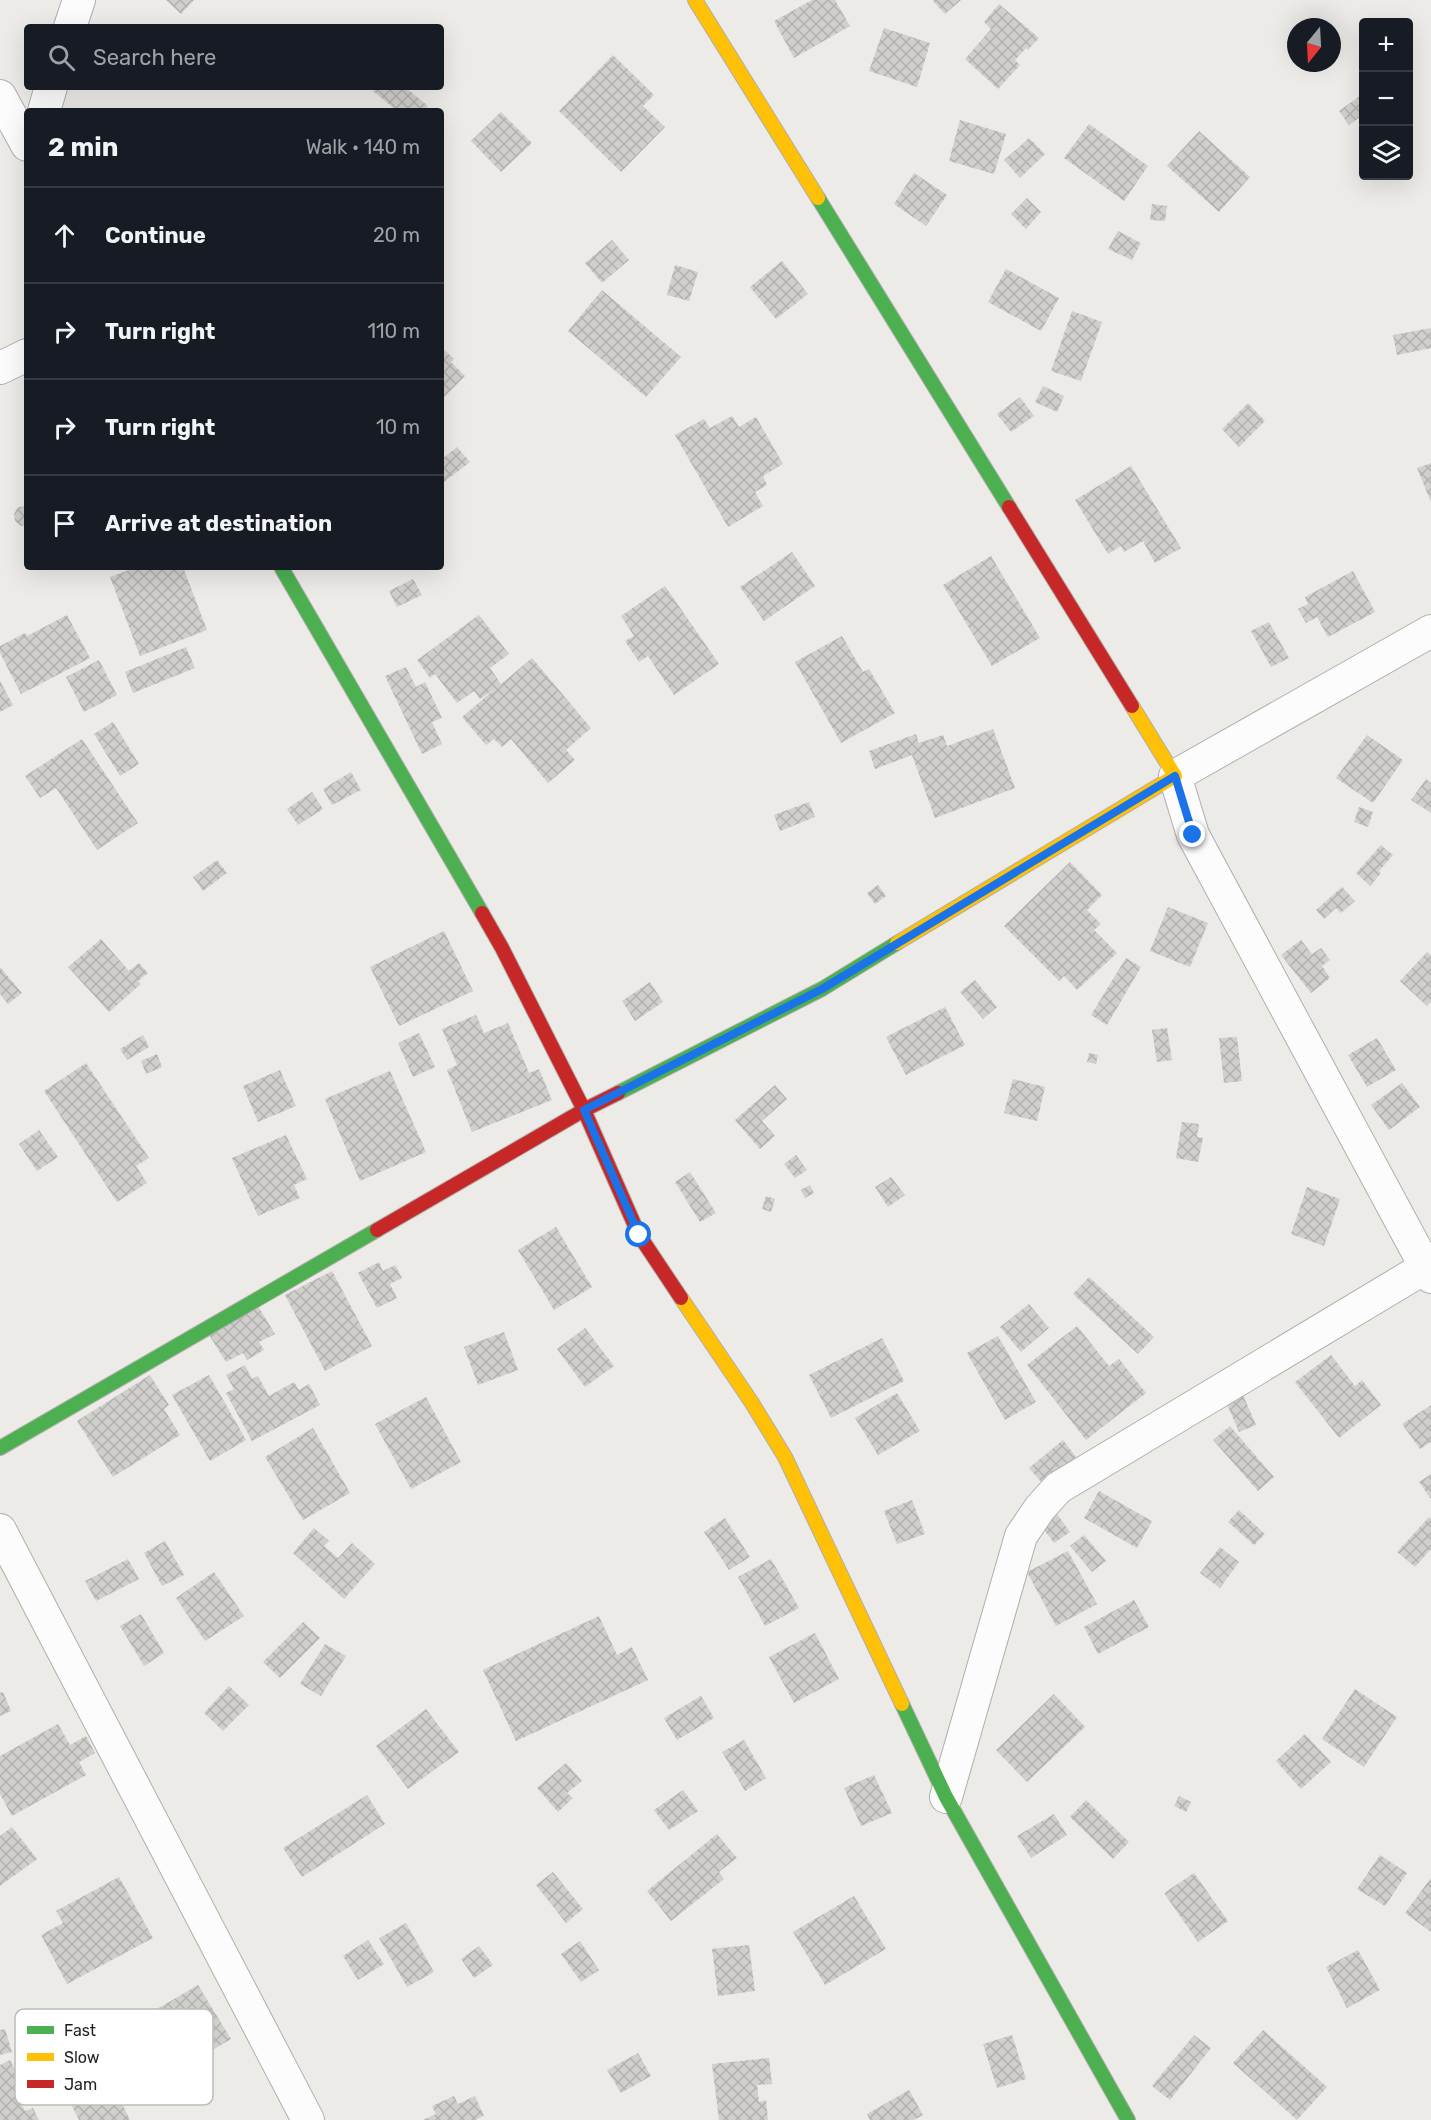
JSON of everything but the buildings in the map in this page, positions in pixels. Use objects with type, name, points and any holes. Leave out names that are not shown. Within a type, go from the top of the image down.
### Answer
[{"type":"street","points":[[71,24],[79,0]]},
{"type":"street","points":[[695,0],[1175,776],[1193,835],[1428,1272],[1058,1488],[1040,1508],[1021,1536],[946,1797]]},
{"type":"street","points":[[45,108],[50,90]]},
{"type":"street","points":[[0,96],[24,140]]},
{"type":"street","points":[[0,368],[24,356]]},
{"type":"street","points":[[283,570],[501,948],[584,1110],[639,1235],[752,1403],[785,1457],[946,1797],[1128,2120]]},
{"type":"street","points":[[0,1448],[584,1110],[822,989],[1175,776],[1431,631]]},
{"type":"street","points":[[0,1530],[308,2120]]},
{"type":"traffic: fast","points":[[818,198],[1009,507]]},
{"type":"traffic: fast","points":[[283,570],[482,913]]},
{"type":"traffic: fast","points":[[618,1093],[822,989],[897,943]]},
{"type":"traffic: fast","points":[[0,1448],[377,1230]]},
{"type":"traffic: fast","points":[[902,1704],[946,1797],[1128,2120]]},
{"type":"traffic: slow","points":[[695,0],[818,198]]},
{"type":"traffic: slow","points":[[897,943],[1175,776],[1132,706]]},
{"type":"traffic: slow","points":[[681,1298],[752,1403],[785,1457],[902,1704]]},
{"type":"traffic: jam","points":[[1009,507],[1132,706]]},
{"type":"traffic: jam","points":[[482,913],[584,1110],[639,1235],[681,1298]]},
{"type":"traffic: jam","points":[[377,1230],[584,1110],[618,1093]]},
{"type":"route","points":[[639,1235],[584,1110],[822,989],[1175,776],[1193,835]]}]
